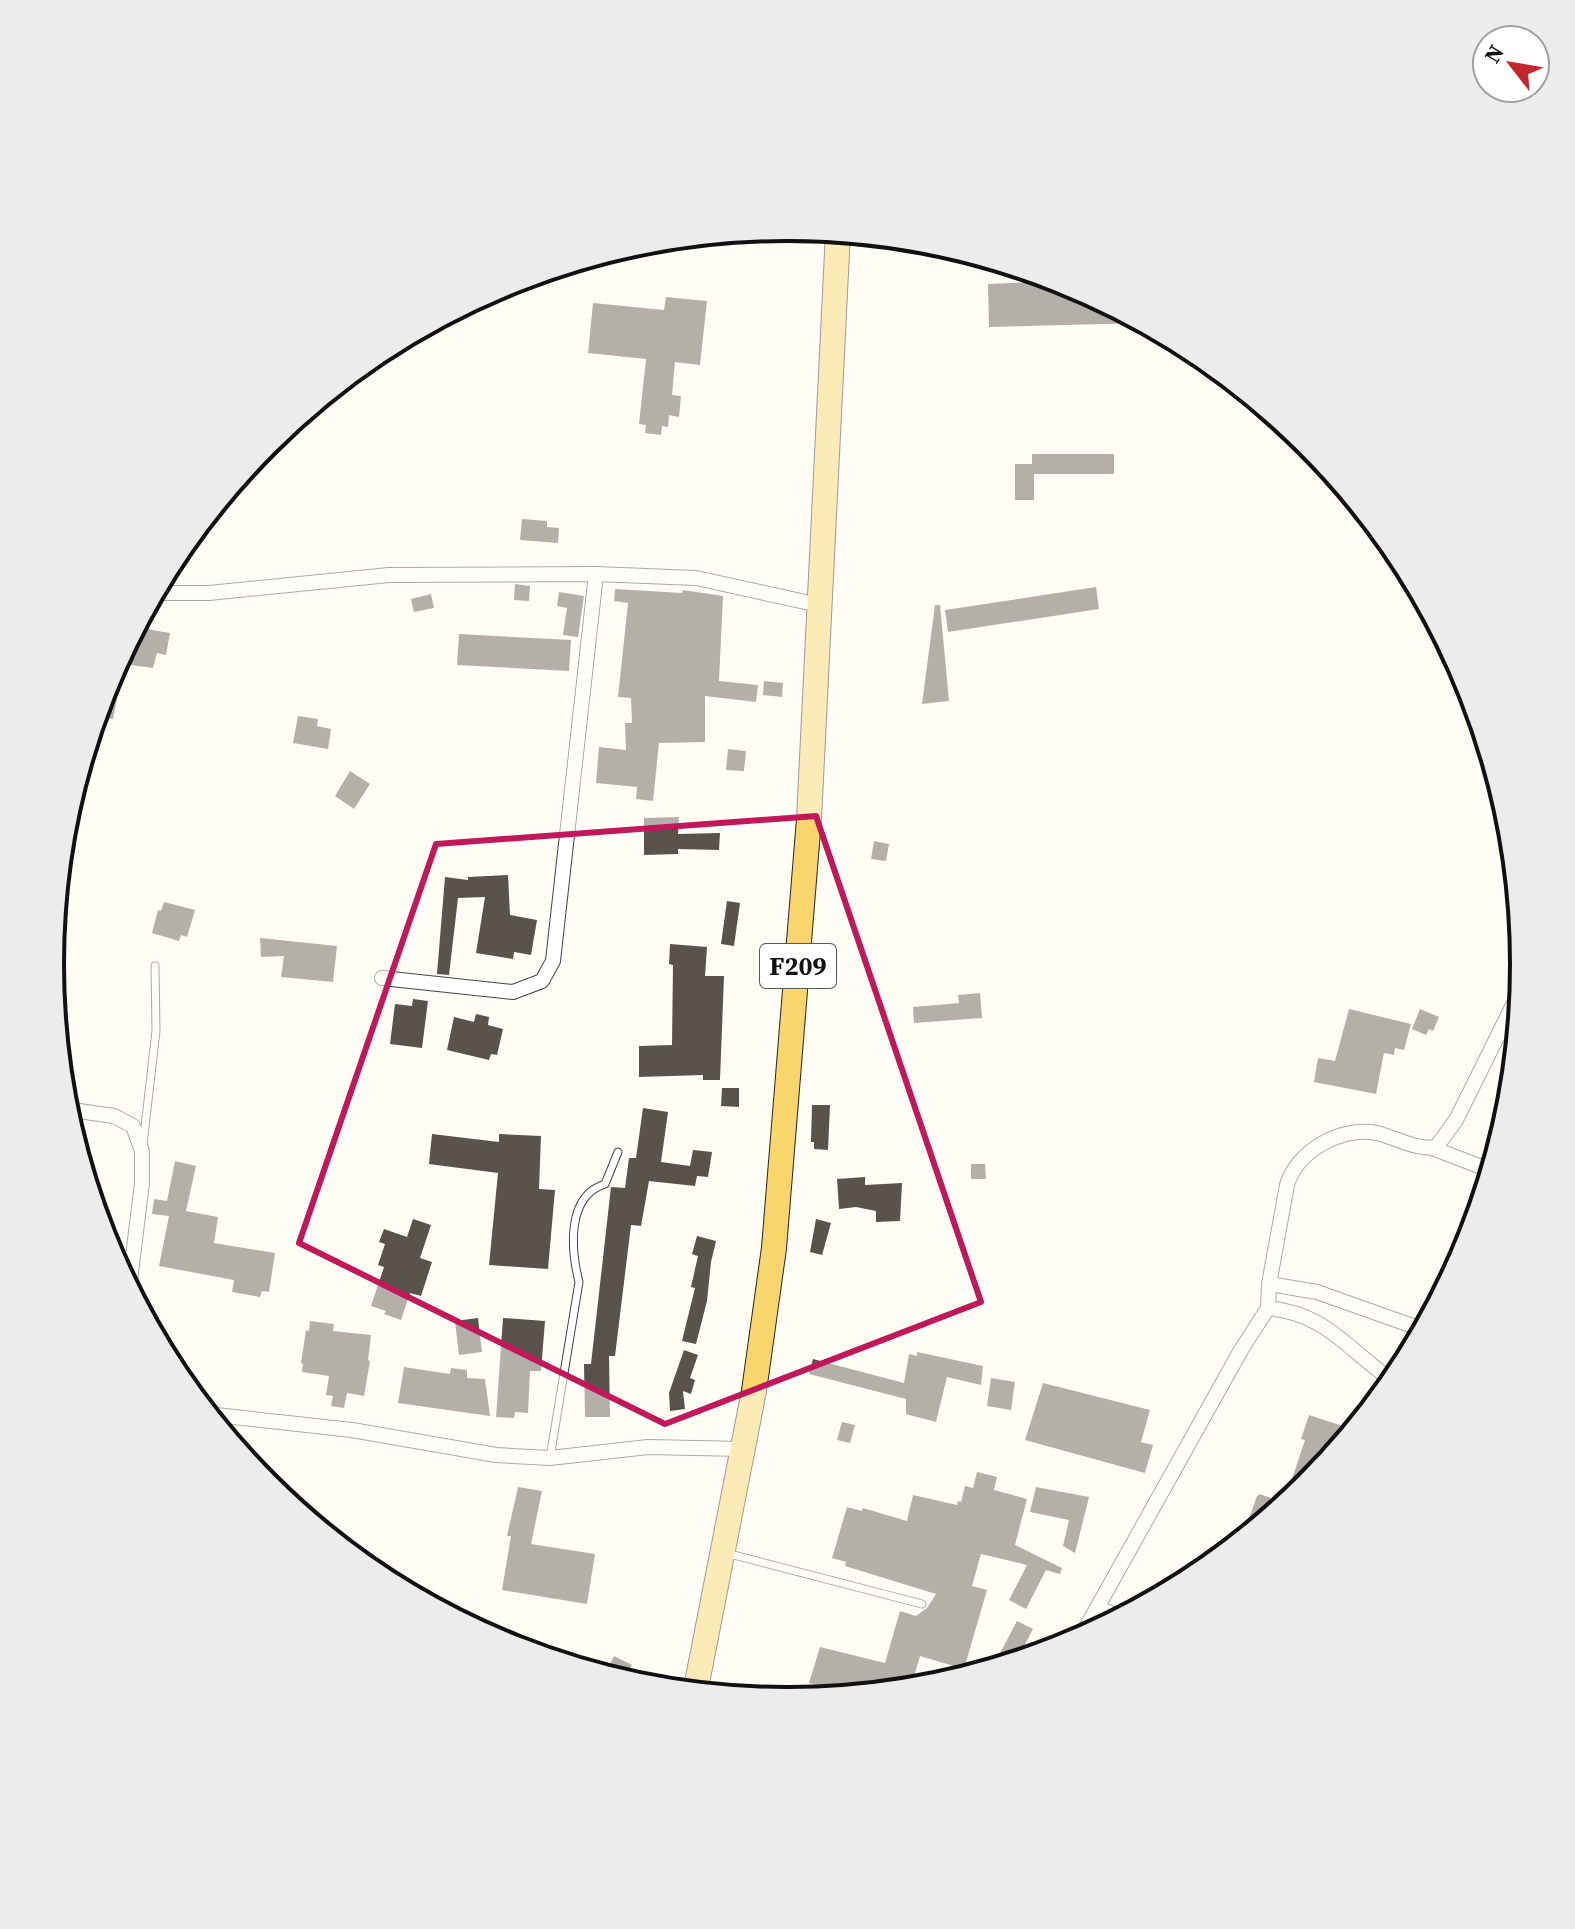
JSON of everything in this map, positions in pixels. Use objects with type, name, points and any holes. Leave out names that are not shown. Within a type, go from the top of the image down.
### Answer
[{"type":"main road","name":"F209","points":[[697,1682],[754,1391],[776,1217],[809,819],[837,243]]},
{"type":"street","points":[[382,978],[513,992],[542,981],[553,961],[596,574]]},
{"type":"street","points":[[167,593],[209,593],[389,575],[596,574],[696,578],[819,605]]},
{"type":"street","points":[[1432,1148],[1443,1140],[1456,1120],[1509,1013]]},
{"type":"street","points":[[79,1111],[114,1116],[133,1126],[142,1151],[142,1183],[132,1268]]},
{"type":"street","points":[[1091,1621],[1241,1350],[1268,1308],[1269,1284],[1291,1172],[1309,1152],[1330,1141],[1361,1132],[1432,1148],[1482,1167]]},
{"type":"street","points":[[1269,1284],[1317,1292],[1414,1326]]},
{"type":"street","points":[[1268,1308],[1304,1315],[1322,1323],[1383,1374]]},
{"type":"street","points":[[223,1416],[352,1430],[496,1455],[550,1458],[648,1447],[743,1449]]},
{"type":"street","points":[[1098,1608],[1108,1612]]},
{"type":"lane","points":[[142,1151],[156,1031],[155,966]]},
{"type":"lane","points":[[550,1458],[579,1282],[573,1258],[575,1214],[594,1187],[605,1184],[618,1152]]},
{"type":"lane","points":[[723,1552],[922,1604]]},
{"type":"highlighted area","points":[[816,816],[981,1302],[665,1424],[299,1243],[436,844]]},
{"type":"building","points":[[1029,282],[1121,324],[989,327],[988,284]]},
{"type":"building","points":[[666,297],[707,301],[700,365],[675,362],[672,395],[681,396],[679,417],[669,415],[668,427],[662,426],[661,435],[645,433],[646,425],[639,424],[646,359],[588,353],[593,303],[664,310]]},
{"type":"building","points":[[1032,454],[1114,454],[1114,474],[1034,474],[1034,500],[1015,500],[1015,464],[1032,464]]},
{"type":"building","points":[[522,519],[547,521],[547,527],[559,528],[558,543],[520,540]]},
{"type":"building","points":[[515,584],[530,586],[529,601],[514,600]]},
{"type":"building","points":[[1096,587],[1099,609],[948,632],[945,610]]},
{"type":"building","points":[[615,589],[682,593],[683,590],[723,596],[719,681],[758,685],[756,702],[705,696],[705,742],[659,743],[653,801],[636,799],[637,787],[596,783],[599,747],[626,750],[625,723],[632,723],[631,698],[618,697],[628,603],[614,601]]},
{"type":"building","points":[[559,592],[584,596],[578,637],[563,635],[567,608],[557,606]]},
{"type":"building","points":[[431,594],[434,608],[414,612],[411,599]]},
{"type":"building","points":[[935,605],[940,605],[949,701],[922,704]]},
{"type":"building","points":[[147,629],[170,633],[166,655],[157,653],[153,668],[130,665]]},
{"type":"building","points":[[459,634],[571,640],[569,671],[457,665]]},
{"type":"building","points":[[764,681],[783,683],[782,697],[763,695]]},
{"type":"building","points":[[115,698],[117,698],[113,719],[107,718]]},
{"type":"building","points":[[298,716],[318,719],[317,726],[331,729],[328,749],[293,743]]},
{"type":"building","points":[[728,749],[746,751],[744,771],[726,770]]},
{"type":"building","points":[[350,771],[370,784],[354,809],[335,796]]},
{"type":"building","points":[[679,817],[678,834],[720,833],[719,850],[678,849],[678,854],[644,855],[644,818]]},
{"type":"building","points":[[874,841],[889,844],[886,861],[871,859]]},
{"type":"building","points":[[508,875],[510,915],[537,920],[531,955],[514,952],[513,959],[476,953],[485,897],[458,898],[449,975],[437,974],[445,877],[468,880],[468,877]]},
{"type":"building","points":[[727,901],[740,903],[734,946],[721,944]]},
{"type":"building","points":[[164,902],[195,910],[187,937],[181,935],[179,941],[152,933],[158,910],[161,911]]},
{"type":"building","points":[[260,938],[337,946],[333,982],[281,977],[284,956],[261,957]]},
{"type":"building","points":[[670,944],[707,947],[705,976],[724,976],[720,1080],[703,1080],[703,1075],[639,1077],[639,1046],[672,1045],[673,965],[669,964]]},
{"type":"building","points":[[980,993],[982,1018],[914,1023],[913,1007],[959,1003],[958,995]]},
{"type":"building","points":[[413,999],[428,1001],[422,1048],[390,1044],[395,1004],[412,1006]]},
{"type":"building","points":[[1349,1009],[1411,1024],[1404,1050],[1395,1048],[1394,1055],[1384,1053],[1376,1094],[1314,1082],[1318,1058],[1335,1061]]},
{"type":"building","points":[[1420,1009],[1439,1017],[1433,1031],[1429,1029],[1426,1035],[1412,1029]]},
{"type":"building","points":[[476,1014],[489,1017],[488,1025],[503,1029],[497,1055],[491,1054],[489,1060],[447,1050],[454,1017],[474,1022]]},
{"type":"building","points":[[722,1088],[739,1088],[739,1107],[721,1106]]},
{"type":"building","points":[[812,1105],[830,1105],[828,1150],[814,1149],[814,1142],[811,1142]]},
{"type":"building","points":[[643,1108],[668,1112],[661,1162],[690,1166],[693,1150],[712,1152],[708,1177],[697,1176],[695,1186],[649,1181],[641,1226],[631,1225],[615,1356],[609,1356],[610,1417],[585,1417],[584,1364],[591,1364],[611,1187],[625,1188],[629,1158],[636,1158]]},
{"type":"building","points":[[432,1134],[499,1142],[499,1134],[541,1136],[539,1189],[555,1190],[548,1269],[489,1265],[498,1173],[429,1164]]},
{"type":"building","points":[[175,1161],[196,1166],[186,1211],[218,1217],[214,1243],[275,1253],[269,1292],[262,1291],[260,1297],[232,1292],[234,1280],[159,1266],[169,1216],[152,1214],[154,1199],[167,1201]]},
{"type":"building","points":[[971,1164],[985,1164],[986,1179],[971,1179]]},
{"type":"building","points":[[865,1177],[865,1185],[902,1183],[900,1221],[876,1222],[876,1211],[856,1207],[839,1209],[837,1179]]},
{"type":"building","points":[[413,1219],[431,1225],[420,1258],[432,1262],[421,1296],[410,1293],[401,1320],[371,1306],[384,1267],[378,1265],[385,1244],[379,1242],[384,1229],[407,1237]]},
{"type":"building","points":[[816,1219],[831,1223],[822,1255],[810,1252]]},
{"type":"building","points":[[697,1236],[716,1241],[707,1301],[696,1344],[682,1341],[695,1288],[691,1287],[698,1256],[692,1254]]},
{"type":"building","points":[[478,1318],[482,1352],[459,1355],[455,1321]]},
{"type":"building","points":[[503,1318],[545,1321],[541,1371],[530,1371],[528,1413],[515,1412],[514,1418],[496,1417]]},
{"type":"building","points":[[310,1321],[334,1324],[333,1331],[371,1335],[364,1396],[347,1393],[344,1408],[331,1406],[333,1396],[326,1395],[329,1376],[302,1372],[306,1330],[309,1331]]},
{"type":"building","points":[[684,1350],[698,1355],[690,1378],[695,1380],[691,1394],[683,1391],[685,1409],[670,1411],[669,1393]]},
{"type":"building","points":[[917,1352],[983,1366],[981,1385],[947,1377],[936,1422],[906,1414],[906,1399],[809,1374],[813,1359],[904,1383],[909,1354],[917,1356]]},
{"type":"building","points":[[404,1367],[450,1374],[451,1368],[467,1370],[467,1378],[485,1379],[490,1416],[398,1403]]},
{"type":"building","points":[[991,1378],[1015,1382],[1011,1410],[987,1406]]},
{"type":"building","points":[[1043,1383],[1150,1410],[1141,1442],[1153,1445],[1145,1473],[1025,1440]]},
{"type":"building","points":[[1309,1415],[1344,1426],[1290,1484],[1305,1440],[1301,1439]]},
{"type":"building","points":[[842,1422],[855,1425],[850,1443],[837,1440]]},
{"type":"building","points":[[977,1472],[997,1477],[994,1490],[1027,1499],[1015,1545],[1062,1568],[1060,1574],[1046,1570],[1026,1609],[1009,1600],[1027,1565],[981,1554],[972,1586],[987,1590],[965,1665],[958,1667],[920,1656],[914,1677],[835,1686],[809,1683],[820,1647],[885,1663],[900,1611],[916,1616],[927,1608],[936,1594],[845,1566],[846,1562],[832,1558],[847,1507],[862,1511],[863,1508],[907,1521],[913,1495],[957,1505],[958,1501],[961,1502],[965,1486],[973,1488]]},
{"type":"building","points":[[518,1487],[542,1491],[531,1544],[595,1554],[587,1604],[502,1590],[511,1536],[507,1536]]},
{"type":"building","points":[[1036,1487],[1089,1497],[1075,1553],[1063,1546],[1069,1520],[1030,1512]]},
{"type":"building","points":[[1260,1494],[1274,1499],[1248,1522],[1257,1496]]},
{"type":"building","points":[[1017,1621],[1033,1629],[1023,1649],[998,1656]]},
{"type":"building","points":[[614,1656],[632,1665],[629,1670],[609,1665]]}]
